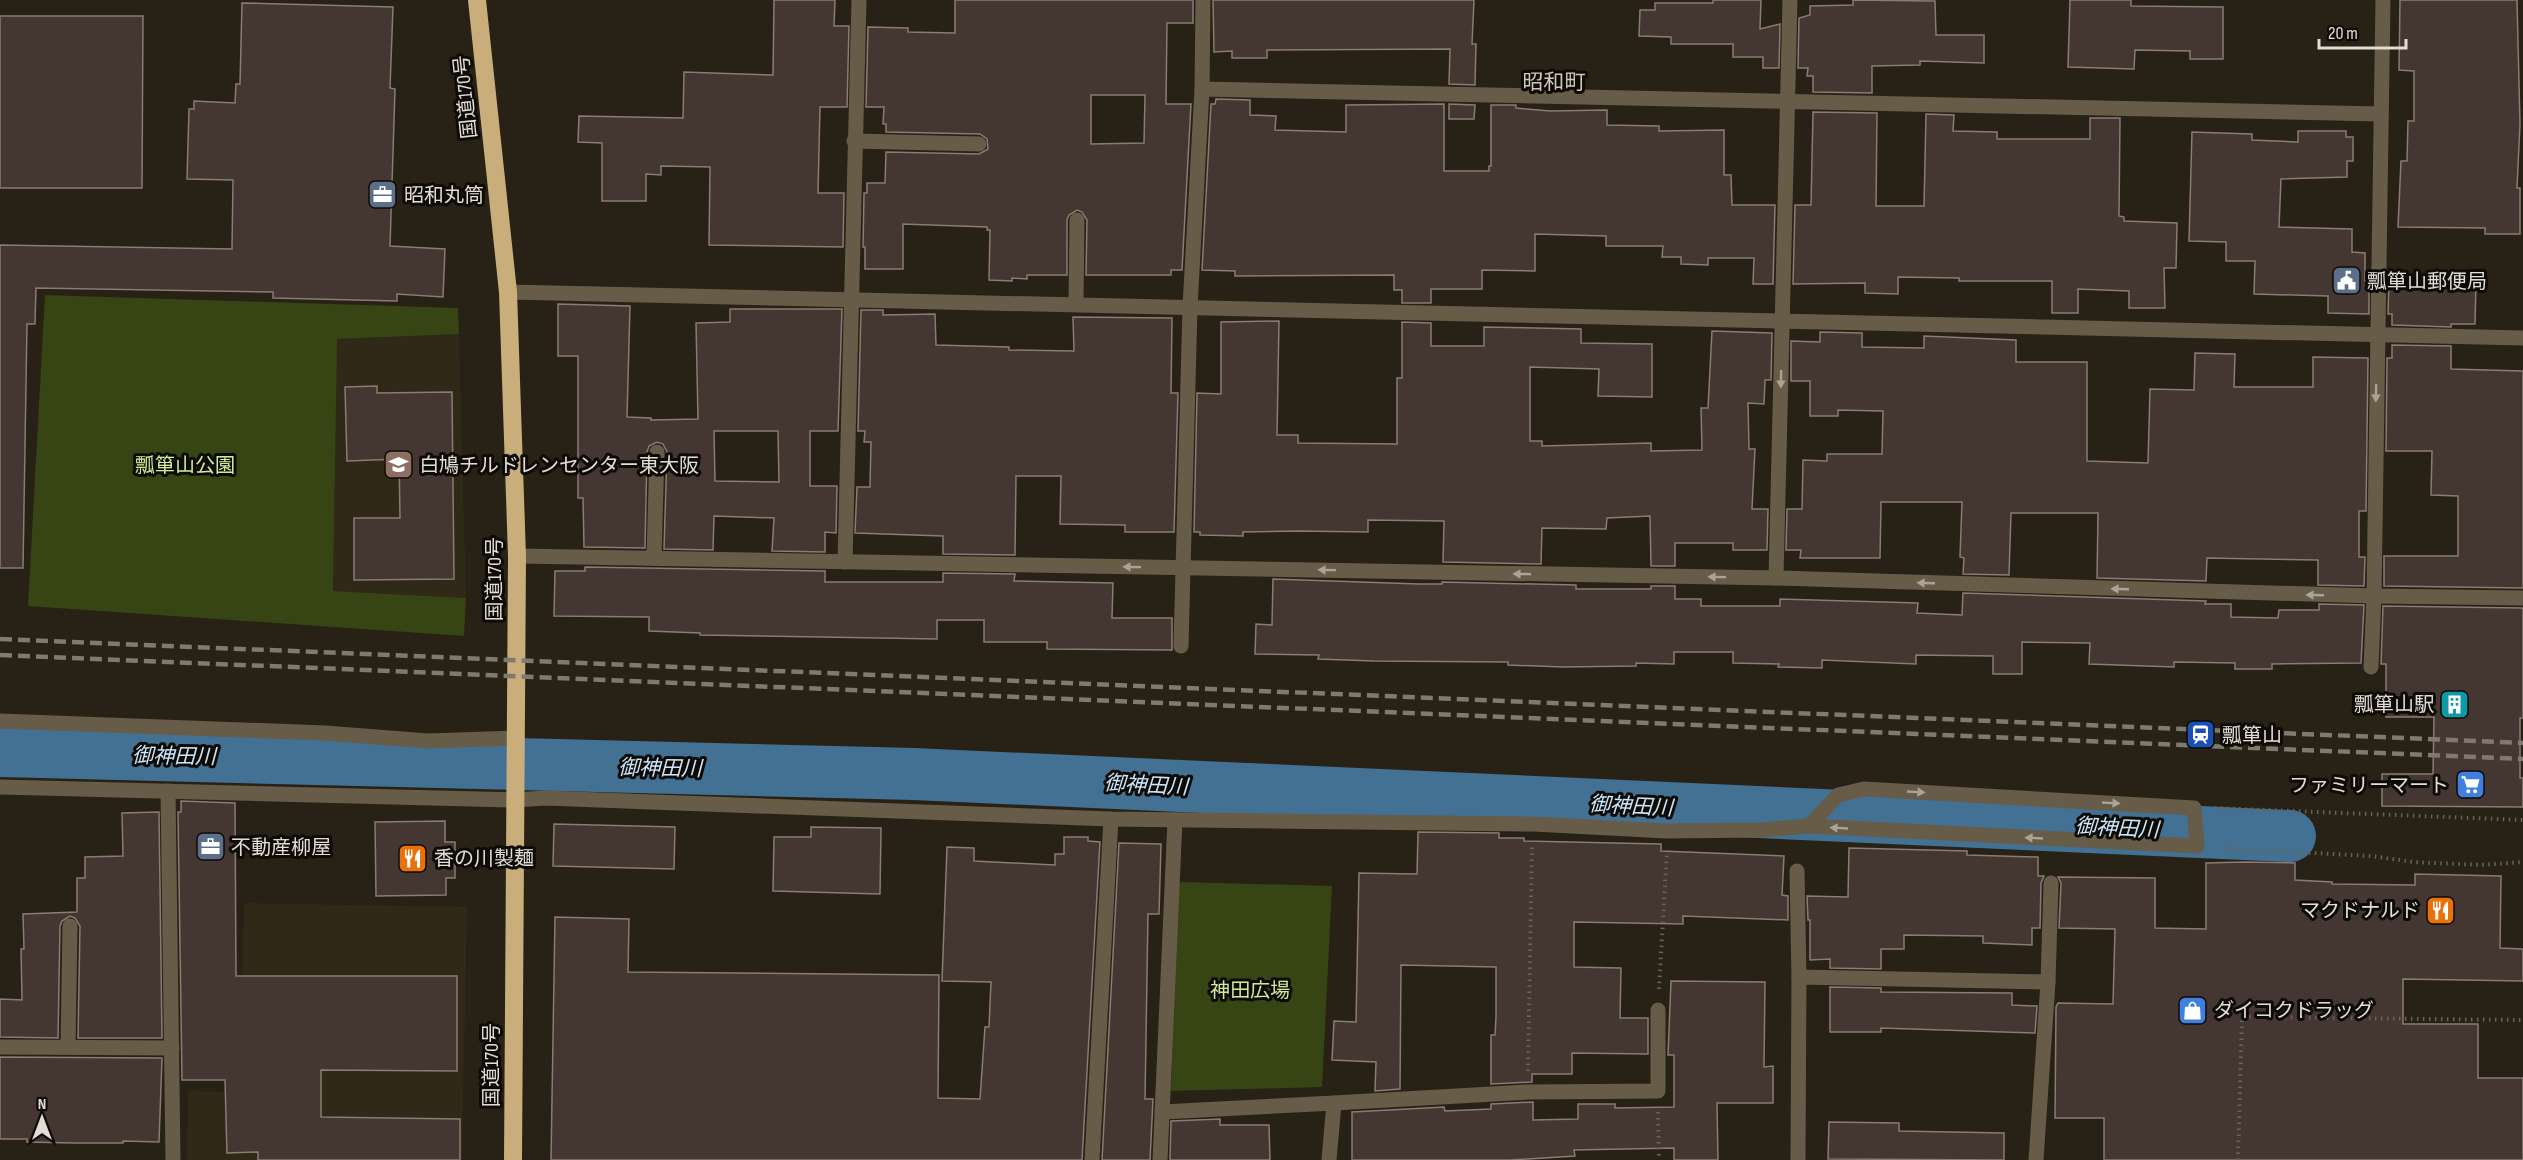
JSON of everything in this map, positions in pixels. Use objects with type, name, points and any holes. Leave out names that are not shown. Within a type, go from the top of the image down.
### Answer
[{"type":"highway","name":"国道170号","points":[[477,0],[508,292],[517,556],[513,1160]]},
{"type":"street","points":[[845,562],[859,0]]},
{"type":"street","points":[[1181,646],[1190,307],[1202,89],[1203,0]]},
{"type":"street","points":[[1776,578],[1790,0]]},
{"type":"street","points":[[2371,668],[2383,0]]},
{"type":"street","points":[[1202,89],[2381,114]]},
{"type":"street","points":[[854,141],[979,144]]},
{"type":"street","points":[[1076,304],[1077,220]]},
{"type":"street","points":[[508,292],[2523,338]]},
{"type":"street","points":[[654,558],[657,452]]},
{"type":"street","points":[[517,556],[1776,578],[2374,596],[2523,598]]},
{"type":"street","points":[[0,721],[325,733],[428,741],[515,743]]},
{"type":"street","points":[[0,787],[168,792],[515,793],[545,798],[1112,819],[1533,824],[1667,831],[1762,830],[1812,822],[2198,845],[2194,809],[1864,789],[1838,795],[1812,822]]},
{"type":"street","points":[[168,792],[173,1160]]},
{"type":"street","points":[[1092,1160],[1112,819]]},
{"type":"street","points":[[1160,1160],[1175,820]]},
{"type":"street","points":[[1797,871],[1798,1160]]},
{"type":"street","points":[[2036,1160],[2048,982],[2050,883]]},
{"type":"street","points":[[68,1047],[70,926]]},
{"type":"street","points":[[1799,976],[2048,982]]},
{"type":"street","points":[[1162,1112],[1528,1092],[1658,1090],[1658,1010]]},
{"type":"street","points":[[0,1047],[172,1048]]},
{"type":"street","points":[[1329,1160],[1334,1102]]},
{"type":"path","points":[[2194,809],[2523,820]]},
{"type":"path","points":[[1528,1092],[1532,834]]},
{"type":"path","points":[[1658,1010],[1668,840]]},
{"type":"path","points":[[2198,845],[2371,856],[2414,862],[2481,865],[2523,862]]},
{"type":"path","points":[[2238,1160],[2242,1017],[2523,1020]]},
{"type":"path","points":[[1658,1090],[1659,1160]]},
{"type":"shaded area","name":"白鳩チルドレンセンター東大阪","points":[[459,334],[466,598],[333,591],[336,339]]},
{"type":"shaded area","points":[[244,903],[467,907],[462,1160],[187,1160],[188,1091],[240,1092]]},
{"type":"green space","name":"瓢箪山公園","points":[[45,295],[458,308],[459,334],[337,339],[333,591],[466,598],[464,636],[28,606]]},
{"type":"green space","name":"神田広場","points":[[1181,882],[1332,886],[1322,1087],[1171,1091],[1177,890]]},
{"type":"building","points":[[774,0],[835,0],[834,26],[849,26],[847,107],[820,107],[818,193],[844,193],[843,247],[709,245],[710,167],[661,166],[661,175],[646,174],[646,201],[602,201],[602,143],[578,142],[579,116],[683,118],[684,72],[773,75]]},
{"type":"building","points":[[955,0],[1193,0],[1193,23],[1167,23],[1166,104],[1191,104],[1182,270],[1171,270],[1171,275],[1086,275],[1087,220],[1082,212],[1077,210],[1069,215],[1067,220],[1067,275],[1027,275],[1027,279],[1012,278],[1012,281],[989,280],[990,230],[987,230],[987,227],[903,224],[903,269],[865,269],[864,193],[867,193],[867,183],[885,183],[886,152],[979,154],[988,149],[987,139],[980,134],[886,132],[886,124],[883,124],[884,107],[866,107],[868,27],[908,28],[908,32],[955,33]],"holes":[[[1091,95],[1145,95],[1144,143],[1091,144]]]},
{"type":"building","points":[[1213,0],[1474,0],[1472,44],[1476,44],[1475,85],[1449,84],[1450,49],[1267,50],[1267,58],[1232,58],[1232,51],[1214,52]]},
{"type":"building","points":[[1713,0],[1761,0],[1760,29],[1780,24],[1779,68],[1763,68],[1763,57],[1733,57],[1733,44],[1671,44],[1671,37],[1639,36],[1640,10],[1655,10],[1655,3],[1713,3]]},
{"type":"building","points":[[1853,0],[1935,1],[1936,35],[1984,35],[1984,63],[1920,61],[1920,65],[1872,66],[1872,93],[1813,92],[1813,76],[1807,76],[1808,68],[1798,68],[1799,18],[1810,15],[1810,6],[1853,5]]},
{"type":"building","points":[[2070,0],[2131,0],[2131,6],[2223,7],[2223,59],[2190,59],[2190,51],[2135,50],[2134,69],[2068,67]]},
{"type":"building","points":[[2400,0],[2517,0],[2520,124],[2517,188],[2520,188],[2520,234],[2485,234],[2485,228],[2398,227],[2401,161],[2407,161],[2408,121],[2414,121],[2414,71],[2399,70]]},
{"type":"building","points":[[242,3],[393,7],[390,88],[395,89],[390,246],[445,249],[443,297],[397,294],[397,301],[273,298],[273,292],[36,288],[35,324],[27,324],[23,568],[0,568],[0,245],[232,249],[233,180],[187,179],[189,109],[194,109],[194,101],[235,103],[236,84],[240,84]]},
{"type":"building","points":[[0,16],[143,16],[142,188],[0,188]]},
{"type":"building","points":[[1216,99],[1250,100],[1250,115],[1276,116],[1275,130],[1346,132],[1346,105],[1444,104],[1444,171],[1489,171],[1489,166],[1491,166],[1491,105],[1516,105],[1516,108],[1550,111],[1607,110],[1607,125],[1659,126],[1659,131],[1724,130],[1724,175],[1731,175],[1732,205],[1775,205],[1773,284],[1753,284],[1754,258],[1708,258],[1708,265],[1681,264],[1681,257],[1662,257],[1663,246],[1606,246],[1606,236],[1535,234],[1535,271],[1482,270],[1482,289],[1431,289],[1431,303],[1402,303],[1402,290],[1394,290],[1394,275],[1235,276],[1235,271],[1202,270],[1211,104],[1215,104]]},
{"type":"building","points":[[1449,104],[1475,105],[1474,119],[1449,119]]},
{"type":"building","points":[[1813,112],[1877,113],[1876,206],[1924,206],[1926,114],[1954,115],[1953,131],[1997,132],[1997,139],[2090,139],[2090,118],[2120,118],[2119,216],[2124,217],[2124,221],[2177,223],[2176,268],[2164,268],[2165,308],[2129,308],[2129,291],[2078,289],[2078,313],[2052,313],[2052,281],[1959,281],[1959,278],[1898,277],[1898,294],[1865,293],[1865,283],[1793,284],[1795,205],[1811,205]]},
{"type":"building","points":[[2298,131],[2346,131],[2346,137],[2353,137],[2353,161],[2347,161],[2347,177],[2281,179],[2279,227],[2352,229],[2352,252],[2365,253],[2365,281],[2369,281],[2369,314],[2328,313],[2328,296],[2254,294],[2255,261],[2226,261],[2226,242],[2189,241],[2192,132],[2252,134],[2252,140],[2298,142]]},
{"type":"building","points":[[2389,281],[2476,282],[2475,324],[2451,324],[2451,327],[2392,325],[2392,314],[2388,314]]},
{"type":"building","points":[[558,304],[630,306],[627,417],[651,418],[651,420],[698,419],[696,323],[730,322],[730,309],[842,309],[838,431],[810,431],[810,486],[837,486],[836,533],[825,532],[825,552],[772,551],[774,518],[714,516],[713,550],[664,549],[667,452],[663,444],[657,442],[649,446],[647,452],[645,548],[584,547],[583,498],[578,498],[578,356],[558,356]],"holes":[[[714,431],[778,431],[779,482],[715,481]]]},
{"type":"building","points":[[861,310],[883,310],[883,315],[935,314],[936,345],[1009,347],[1009,350],[1074,351],[1073,317],[1172,318],[1171,393],[1178,393],[1174,532],[1125,532],[1125,525],[1060,524],[1061,476],[1016,476],[1015,555],[943,554],[943,536],[855,533],[857,487],[870,487],[871,442],[864,442],[865,431],[858,431]]},
{"type":"building","points":[[1279,321],[1277,435],[1298,435],[1298,443],[1397,444],[1397,378],[1402,378],[1402,322],[1431,323],[1431,346],[1484,346],[1484,327],[1581,329],[1581,343],[1652,344],[1652,397],[1598,396],[1599,369],[1530,367],[1530,441],[1542,441],[1542,446],[1651,443],[1651,451],[1702,450],[1701,408],[1708,408],[1712,331],[1772,333],[1771,380],[1765,380],[1764,404],[1748,403],[1749,449],[1755,449],[1752,509],[1768,509],[1767,550],[1733,550],[1733,543],[1675,543],[1675,566],[1651,566],[1650,516],[1607,518],[1606,529],[1542,528],[1541,564],[1443,562],[1444,521],[1368,520],[1368,532],[1297,531],[1243,532],[1243,536],[1200,535],[1200,532],[1194,532],[1197,393],[1221,394],[1221,322]]},
{"type":"building","points":[[1820,332],[1862,333],[1862,347],[1924,348],[1924,336],[2016,340],[2016,362],[2087,362],[2087,461],[2148,463],[2150,389],[2194,390],[2195,353],[2235,354],[2234,387],[2313,387],[2313,357],[2368,358],[2366,511],[2359,511],[2359,557],[2365,557],[2364,586],[2318,585],[2318,560],[2207,558],[2206,581],[2097,578],[2098,513],[2011,513],[2009,575],[1963,574],[1964,558],[1960,557],[1962,502],[1881,502],[1880,558],[1800,558],[1801,550],[1786,550],[1787,509],[1802,509],[1803,460],[1827,461],[1827,454],[1882,454],[1883,411],[1838,410],[1838,416],[1810,416],[1810,381],[1791,381],[1791,341],[1820,342]]},
{"type":"building","points":[[2392,345],[2451,346],[2451,369],[2523,371],[2523,588],[2384,586],[2384,556],[2458,556],[2458,496],[2431,495],[2432,451],[2386,451],[2387,358],[2392,358]]},
{"type":"building","points":[[377,386],[377,393],[452,392],[454,579],[354,580],[354,518],[400,518],[399,459],[347,461],[345,387]]},
{"type":"building","points":[[585,567],[825,571],[825,582],[943,582],[943,573],[1015,574],[1014,581],[1113,583],[1112,618],[1172,618],[1172,650],[1047,649],[1047,642],[984,642],[984,620],[937,620],[937,639],[700,635],[700,633],[649,631],[649,617],[554,616],[555,571],[585,571]]},
{"type":"building","points":[[1273,579],[1419,584],[1442,584],[1442,582],[1576,585],[1576,589],[1651,589],[1651,586],[1675,586],[1675,599],[1701,599],[1701,606],[1780,606],[1780,599],[1918,603],[1917,613],[1962,615],[1963,593],[2206,601],[2205,604],[2231,604],[2231,617],[2278,618],[2279,610],[2319,610],[2319,604],[2364,605],[2361,663],[2272,664],[2272,669],[2235,669],[2235,663],[2174,662],[2174,667],[2089,664],[2090,643],[2022,642],[2022,674],[1993,674],[1993,656],[1916,655],[1916,664],[1822,660],[1822,668],[1733,663],[1733,652],[1674,652],[1674,664],[1636,663],[1636,666],[1563,667],[1508,665],[1508,662],[1374,661],[1318,659],[1319,655],[1255,654],[1256,624],[1272,625]]},
{"type":"building","name":"瓢箪山駅","points":[[2383,606],[2523,608],[2523,718],[2520,718],[2520,778],[2523,778],[2523,807],[2382,806],[2382,774],[2433,774],[2434,717],[2386,717],[2386,664],[2381,664]]},
{"type":"building","points":[[181,801],[235,803],[236,976],[457,976],[457,1071],[321,1070],[321,1117],[460,1119],[460,1160],[258,1160],[258,1152],[227,1153],[225,1080],[182,1080],[178,812],[181,812]]},
{"type":"building","points":[[159,812],[162,1038],[78,1038],[80,926],[75,918],[70,916],[62,921],[60,926],[58,1038],[0,1037],[0,999],[22,1000],[23,914],[77,912],[77,878],[85,878],[85,857],[123,856],[122,813]]},
{"type":"building","points":[[445,821],[445,842],[455,842],[455,878],[446,878],[446,895],[376,896],[375,822]]},
{"type":"building","points":[[554,824],[675,827],[674,869],[553,866]]},
{"type":"building","points":[[811,827],[881,828],[880,894],[773,891],[774,837],[811,837]]},
{"type":"building","points":[[1418,832],[1499,833],[1499,838],[1524,838],[1524,841],[1661,844],[1661,851],[1784,856],[1782,895],[1788,896],[1788,920],[1683,916],[1683,924],[1574,922],[1574,967],[1621,968],[1620,1018],[1648,1018],[1648,1054],[1572,1053],[1572,1074],[1532,1074],[1532,1082],[1491,1084],[1491,1035],[1495,1035],[1496,1017],[1496,967],[1401,965],[1400,1089],[1375,1091],[1376,1062],[1332,1060],[1334,1021],[1356,1022],[1359,873],[1417,874]]},
{"type":"building","points":[[1064,837],[1088,837],[1088,841],[1100,842],[1082,1160],[551,1160],[555,917],[629,919],[628,972],[939,975],[938,1098],[980,1099],[985,1027],[989,1027],[991,982],[942,981],[947,847],[974,848],[974,861],[1055,865],[1055,854],[1064,854]]},
{"type":"building","points":[[1119,843],[1161,844],[1159,914],[1148,914],[1145,1099],[1153,1099],[1150,1160],[1102,1160]]},
{"type":"building","points":[[1849,848],[1967,851],[1967,855],[2038,857],[2038,876],[2044,876],[2041,883],[2040,928],[2032,928],[2032,945],[1983,943],[1983,936],[1904,935],[1904,949],[1881,949],[1881,969],[1830,968],[1830,959],[1810,960],[1810,920],[1808,920],[1807,896],[1848,897]]},
{"type":"building","points":[[2206,863],[2295,863],[2295,880],[2332,882],[2332,884],[2415,885],[2415,874],[2501,876],[2500,948],[2523,949],[2523,981],[2403,979],[2403,1024],[2478,1024],[2478,1078],[2523,1078],[2523,1160],[2104,1160],[2104,1118],[2055,1118],[2056,1007],[2058,1003],[2113,1004],[2115,929],[2059,928],[2061,883],[2058,877],[2155,878],[2155,928],[2206,929]]},
{"type":"building","points":[[1671,981],[1765,982],[1764,1067],[1773,1066],[1773,1103],[1717,1103],[1718,1160],[1674,1160],[1674,1148],[1574,1150],[1575,1156],[1510,1160],[1352,1160],[1352,1112],[1444,1107],[1445,1111],[1491,1109],[1491,1104],[1533,1102],[1533,1120],[1578,1119],[1578,1104],[1615,1104],[1615,1108],[1674,1107],[1674,1055],[1668,1055]]},
{"type":"building","points":[[1830,987],[1881,988],[1881,992],[2012,993],[2012,1005],[2037,1006],[2035,1033],[1881,1028],[1881,1032],[1830,1032]]},
{"type":"building","points":[[0,1057],[162,1058],[159,1142],[73,1143],[0,1139]]},
{"type":"building","points":[[1220,1119],[1220,1125],[1269,1125],[1270,1160],[1170,1160],[1171,1121]]},
{"type":"building","points":[[1829,1122],[1899,1123],[1899,1131],[2004,1133],[2004,1160],[1828,1159]]},
{"type":"waterway","name":"御神田川","points":[[0,751],[914,774],[2290,836]]},
{"type":"railway","points":[[0,639],[2523,743]]},
{"type":"railway","points":[[0,655],[2523,759]]},
{"type":"place","name":"昭和丸筒","points":[[383,195]]},
{"type":"place","name":"瓢箪山郵便局","points":[[2346,281]]},
{"type":"place","name":"白鳩チルドレンセンター東大阪","points":[[398,465]]},
{"type":"place","name":"瓢箪山駅","points":[[2455,704]]},
{"type":"place","name":"瓢箪山","points":[[2201,735]]},
{"type":"place","name":"ファミリーマート","points":[[2470,785]]},
{"type":"place","name":"不動産柳屋","points":[[210,847]]},
{"type":"place","name":"香の川製麺","points":[[413,858]]},
{"type":"place","name":"マクドナルド","points":[[2441,910]]},
{"type":"place","name":"ダイコクドラッグ","points":[[2193,1010]]},
{"type":"district","name":"昭和町","points":[[1554,82]]}]
